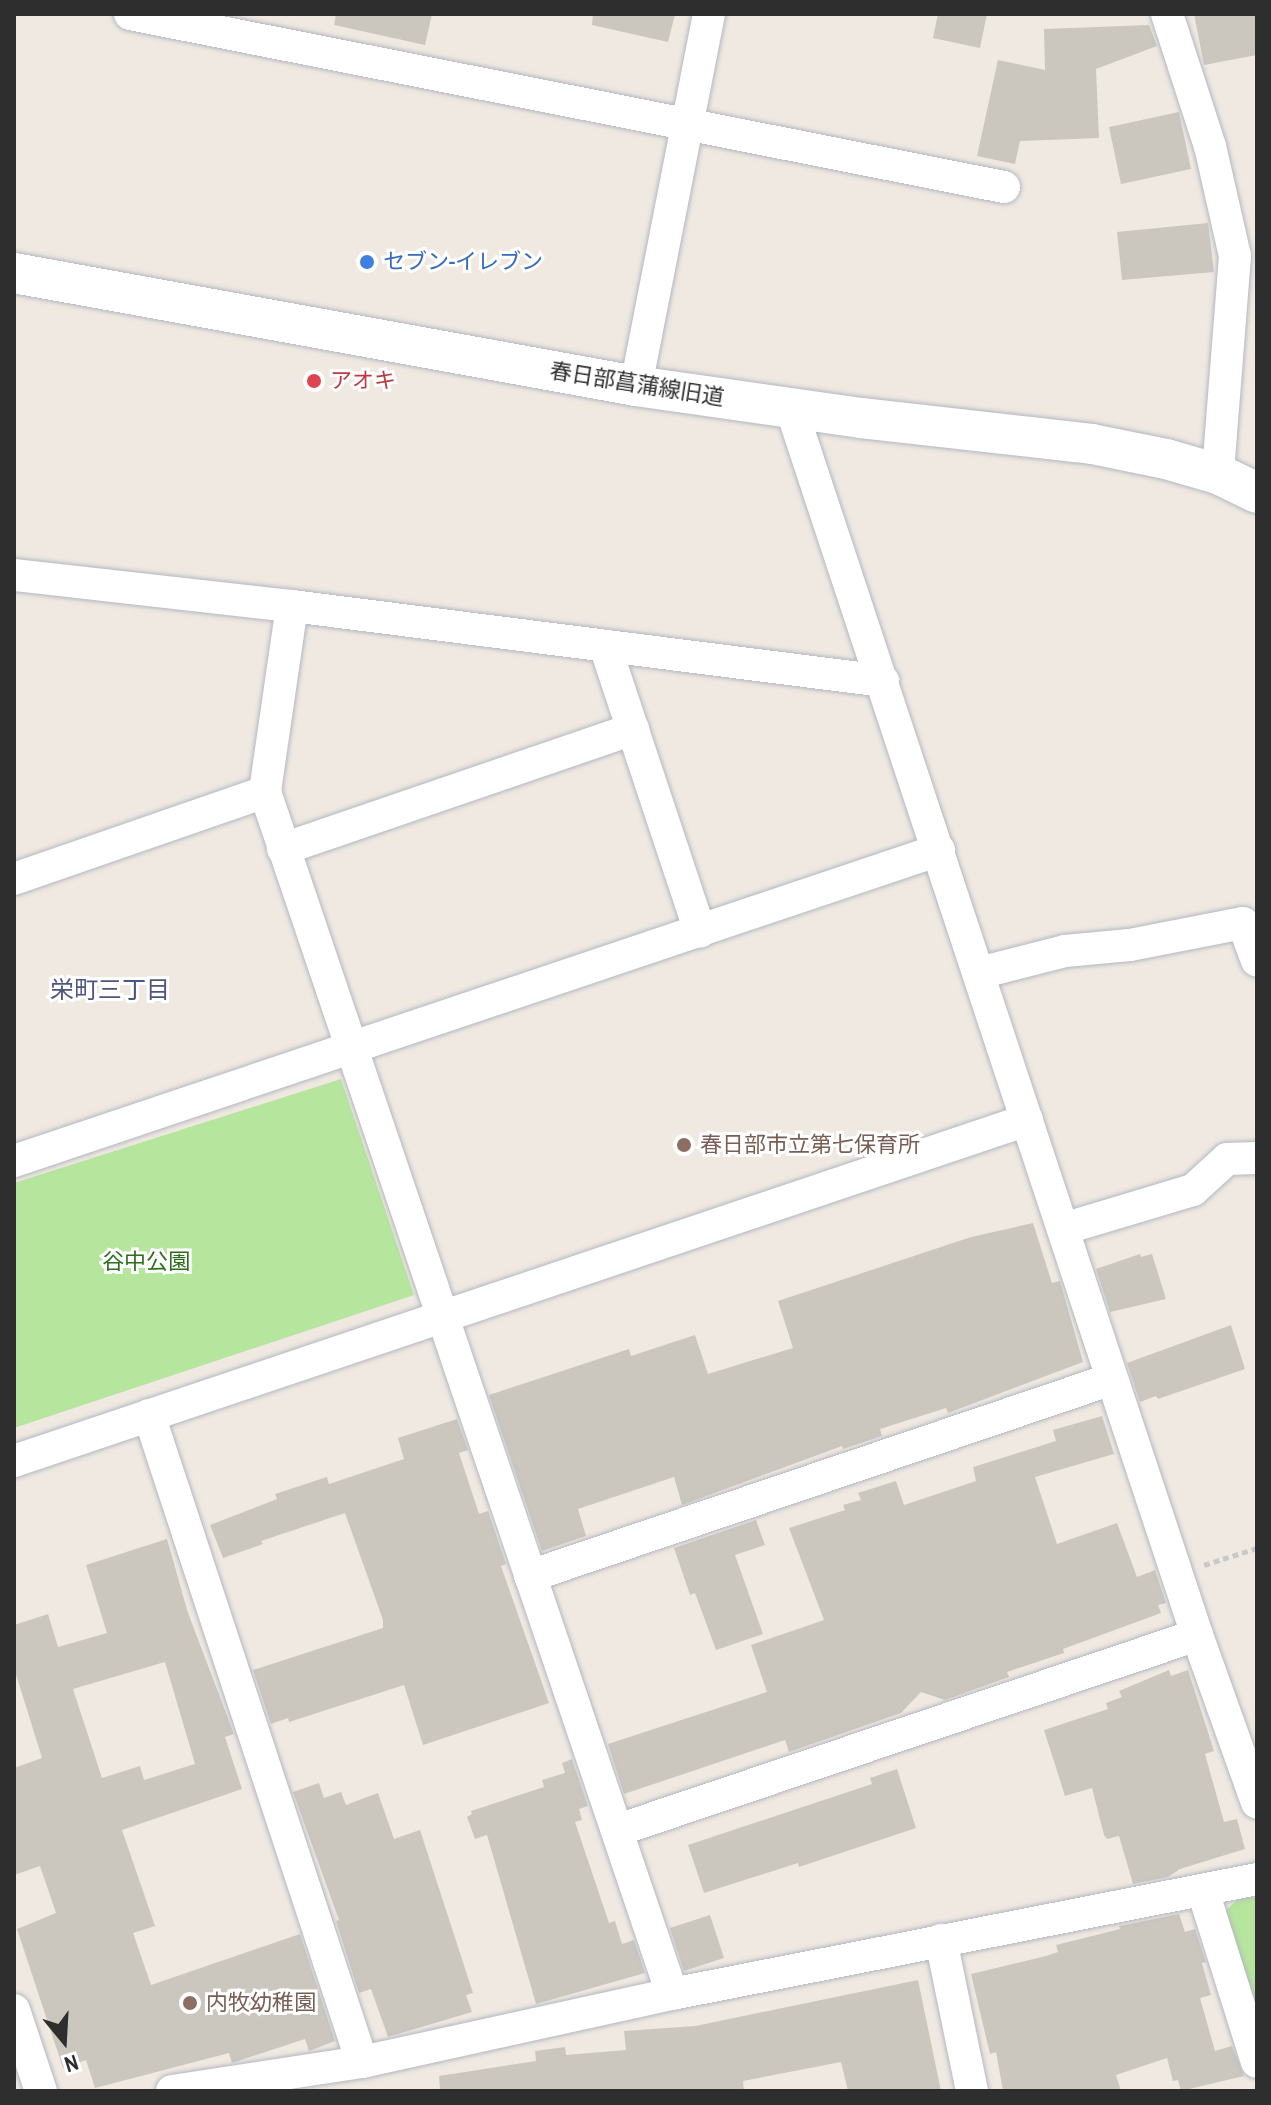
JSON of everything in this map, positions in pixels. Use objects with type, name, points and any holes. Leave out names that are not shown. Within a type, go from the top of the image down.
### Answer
[{"type":"street","points":[[130,14],[1004,187]]},
{"type":"street","points":[[636,386],[709,14]]},
{"type":"street","points":[[1167,14],[1210,146],[1235,256],[1218,474]]},
{"type":"street","name":"春日部菖蒲線旧道","points":[[14,273],[636,386],[1092,444],[1166,459],[1218,474],[1257,493]]},
{"type":"street","points":[[791,408],[1197,1635],[1257,1803]]},
{"type":"street","points":[[14,575],[292,606],[883,681]]},
{"type":"street","points":[[292,606],[265,792],[672,1994]]},
{"type":"street","points":[[605,646],[700,932]]},
{"type":"street","points":[[283,849],[633,729]]},
{"type":"street","points":[[14,879],[265,792]]},
{"type":"street","points":[[14,1161],[939,850]]},
{"type":"street","points":[[979,973],[1065,951],[1130,945],[1243,923],[1257,961]]},
{"type":"street","points":[[14,1461],[1027,1120]]},
{"type":"street","points":[[1063,1229],[1193,1190],[1227,1159],[1257,1158]]},
{"type":"street","points":[[530,1576],[1112,1379]]},
{"type":"street","points":[[149,1415],[362,2062]]},
{"type":"street","points":[[618,1830],[1197,1635]]},
{"type":"street","points":[[172,2091],[362,2062],[672,1994],[1257,1879]]},
{"type":"street","points":[[1203,1891],[1257,2062]]},
{"type":"street","points":[[941,1940],[972,2091]]},
{"type":"street","points":[[14,2010],[41,2091]]},
{"type":"path","points":[[1177,1574],[1257,1548]]},
{"type":"green space","name":"谷中公園","points":[[341,1079],[414,1295],[14,1428],[14,1183]]},
{"type":"green space","points":[[1244,1894],[1257,1899],[1257,2009],[1225,1911]]},
{"type":"building","points":[[336,14],[432,14],[425,45],[334,25]]},
{"type":"building","points":[[593,14],[675,14],[668,42],[592,25]]},
{"type":"building","points":[[938,14],[987,14],[980,48],[933,38]]},
{"type":"building","points":[[1194,14],[1257,14],[1257,55],[1204,65]]},
{"type":"building","points":[[1149,25],[1157,46],[1096,69],[1099,138],[1020,141],[1015,164],[977,156],[998,60],[1045,70],[1044,29]]},
{"type":"building","points":[[1179,112],[1191,169],[1121,184],[1109,127]]},
{"type":"building","points":[[1208,223],[1214,272],[1122,280],[1117,232]]},
{"type":"building","points":[[1033,1223],[1052,1283],[1060,1281],[1083,1362],[948,1413],[946,1408],[880,1429],[882,1436],[843,1449],[842,1446],[682,1505],[674,1477],[578,1509],[586,1536],[542,1551],[489,1395],[629,1349],[631,1356],[695,1335],[708,1374],[793,1348],[778,1301],[971,1237]]},
{"type":"building","points":[[1140,1254],[1141,1257],[1152,1254],[1166,1299],[1110,1312],[1096,1269]]},
{"type":"building","points":[[1231,1325],[1245,1369],[1158,1399],[1156,1396],[1140,1402],[1127,1363]]},
{"type":"building","points":[[1102,1416],[1114,1454],[1035,1477],[1057,1544],[1117,1523],[1137,1577],[1155,1570],[1166,1603],[1158,1605],[1161,1613],[1063,1649],[1064,1653],[1007,1672],[1009,1677],[945,1700],[921,1692],[901,1713],[789,1752],[785,1740],[624,1794],[608,1744],[767,1692],[751,1645],[824,1620],[789,1528],[845,1510],[843,1505],[861,1500],[858,1493],[896,1481],[904,1505],[976,1481],[973,1467],[1056,1441],[1053,1430]]},
{"type":"building","points":[[457,1419],[468,1450],[459,1453],[479,1514],[488,1511],[506,1564],[501,1566],[549,1703],[423,1745],[404,1685],[289,1722],[288,1718],[271,1724],[253,1670],[383,1628],[383,1620],[345,1513],[261,1541],[263,1544],[223,1558],[210,1525],[277,1499],[275,1494],[327,1477],[329,1484],[404,1459],[398,1438]]},
{"type":"building","points":[[756,1520],[765,1545],[735,1555],[763,1634],[716,1650],[695,1593],[690,1595],[674,1548]]},
{"type":"building","points":[[167,1539],[188,1613],[234,1734],[225,1737],[242,1789],[122,1830],[155,1926],[133,1933],[151,1985],[300,1934],[335,2041],[309,2051],[305,2039],[232,2063],[229,2053],[95,2088],[86,2060],[63,2068],[17,1929],[56,1913],[40,1866],[14,1875],[14,1768],[42,1758],[14,1668],[14,1625],[48,1614],[58,1647],[107,1633],[86,1565]],"holes":[[[165,1662],[195,1764],[144,1780],[140,1766],[102,1778],[73,1689]]]},
{"type":"building","points":[[1169,1670],[1171,1676],[1188,1670],[1214,1751],[1205,1754],[1224,1822],[1237,1819],[1245,1849],[1180,1869],[1168,1877],[1133,1884],[1119,1836],[1107,1839],[1104,1835],[1092,1788],[1065,1796],[1044,1730],[1108,1709],[1106,1703],[1122,1697],[1119,1691]]},
{"type":"building","points":[[572,1759],[588,1806],[579,1809],[582,1820],[575,1822],[609,1923],[615,1921],[622,1944],[634,1940],[645,1973],[536,2004],[487,1835],[475,1839],[467,1817],[472,1814],[471,1811],[544,1787],[542,1780],[565,1773],[562,1763]]},
{"type":"building","points":[[897,1769],[916,1828],[799,1867],[798,1863],[704,1893],[688,1845],[872,1784],[870,1778]]},
{"type":"building","points":[[319,1783],[324,1798],[341,1792],[346,1805],[378,1793],[394,1839],[420,1830],[473,1993],[466,1995],[472,2012],[388,2037],[371,1989],[359,1993],[336,1921],[339,1920],[293,1792]]},
{"type":"building","points":[[1179,1914],[1185,1932],[1195,1929],[1206,1962],[1202,1963],[1211,1995],[1200,1998],[1215,2051],[1232,2046],[1244,2076],[1181,2091],[1178,2080],[1173,2081],[1167,2058],[1116,2075],[1121,2091],[1003,2091],[996,2052],[990,2054],[971,1974],[1046,1956],[1058,1952],[1056,1945],[1120,1929],[1119,1926]]},
{"type":"building","points":[[710,1915],[724,1958],[684,1971],[670,1928]]},
{"type":"building","points":[[918,1980],[941,2091],[848,2091],[841,2062],[743,2081],[744,2091],[440,2091],[439,2076],[536,2061],[535,2051],[565,2047],[566,2055],[626,2050],[624,2031],[695,2026]]},
{"type":"place","name":"セブン-イレブン","points":[[367,262]]},
{"type":"place","name":"アオキ","points":[[314,381]]},
{"type":"place","name":"春日部市立第七保育所","points":[[684,1145]]},
{"type":"place","name":"内牧幼稚園","points":[[190,2003]]},
{"type":"district","name":"栄町三丁目","points":[[110,990]]}]
